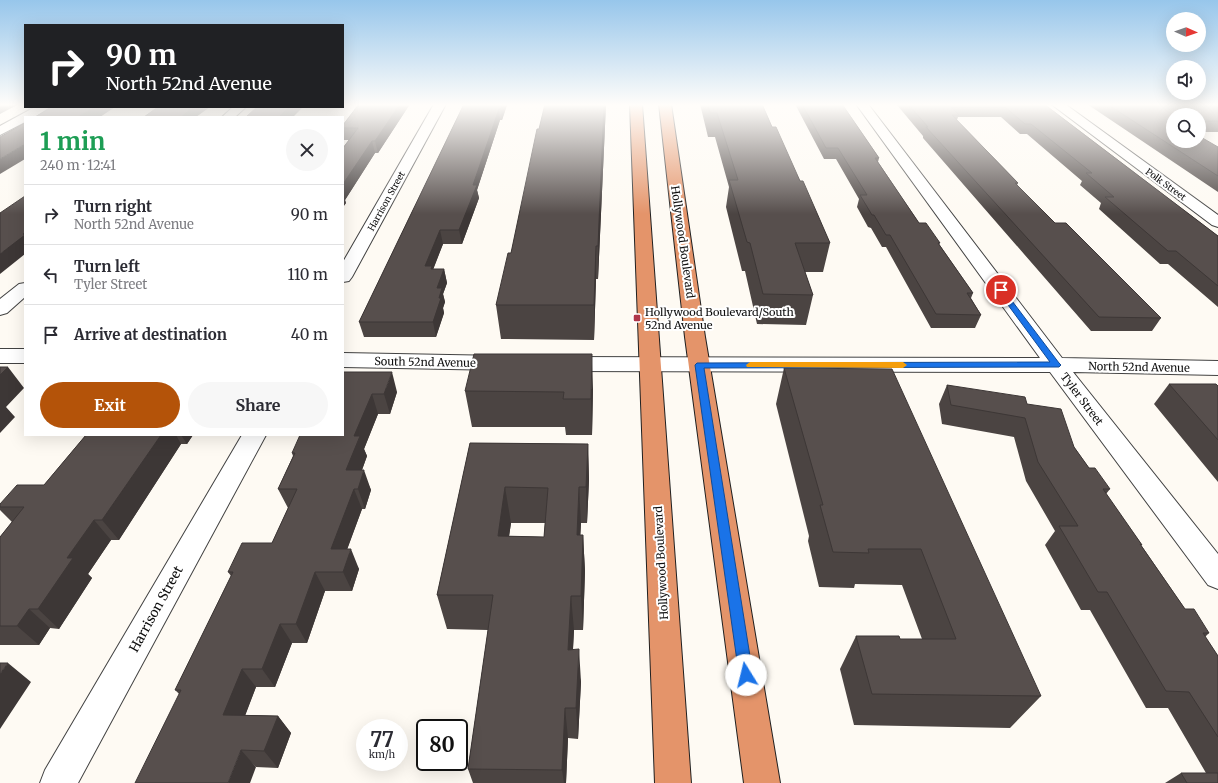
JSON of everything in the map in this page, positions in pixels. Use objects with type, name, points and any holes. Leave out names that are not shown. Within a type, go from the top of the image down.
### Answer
[{"type":"highway","name":"Hollywood Boulevard","points":[[641,141],[675,365],[762,783]]},
{"type":"highway","name":"Hollywood Boulevard","points":[[666,141],[675,365],[673,783]]},
{"type":"street","name":"Harrison Street","points":[[344,275],[420,141]]},
{"type":"street","name":"Tyler Street","points":[[889,141],[1056,365],[1218,576]]},
{"type":"street","name":"Polk Street","points":[[1107,141],[1218,222]]},
{"type":"street","points":[[0,309],[24,289]]},
{"type":"street","points":[[0,356],[24,356]]},
{"type":"street","name":"South 52nd Avenue","points":[[344,360],[519,363]]},
{"type":"street","points":[[542,363],[675,365]]},
{"type":"street","name":"North 52nd Avenue","points":[[675,365],[1056,365],[1218,368]]},
{"type":"street","name":"Harrison Street","points":[[58,783],[253,436]]},
{"type":"building","points":[[0,141],[24,141],[24,145],[0,159]]},
{"type":"building","points":[[349,141],[375,141],[372,141],[344,183],[344,147]]},
{"type":"building","points":[[446,141],[488,141],[473,185],[477,185],[459,230],[440,230],[425,266],[432,266],[431,269],[444,269],[437,288],[442,288],[439,298],[441,298],[433,322],[359,322]]},
{"type":"building","points":[[535,141],[602,141],[594,305],[496,305],[508,253],[511,253]]},
{"type":"building","points":[[726,141],[782,141],[800,181],[803,181],[830,243],[795,243],[813,295],[763,294],[750,243],[747,242],[729,180],[738,180]]},
{"type":"building","points":[[822,141],[867,141],[879,158],[875,158],[919,223],[926,223],[973,293],[967,293],[981,315],[936,314],[890,235],[886,235],[860,195],[867,195],[838,148],[826,148]]},
{"type":"building","points":[[938,141],[977,141],[1018,183],[1015,183],[1055,223],[1066,223],[1161,318],[1099,317]]},
{"type":"building","points":[[1052,141],[1092,141],[1218,236],[1218,286],[1176,251],[1168,251],[1105,197],[1114,197],[1086,173],[1092,173]]},
{"type":"building","points":[[1206,141],[1218,147],[1218,176],[1175,148],[1206,148]]},
{"type":"building","points":[[24,197],[24,236],[0,254],[0,213]]},
{"type":"building","points":[[474,354],[592,354],[591,399],[563,399],[564,392],[465,391]]},
{"type":"building","points":[[0,367],[8,367],[0,375]]},
{"type":"building","points":[[784,368],[892,369],[1041,696],[872,694],[856,636],[899,636],[900,639],[956,639],[921,549],[868,549],[869,553],[833,552],[820,505],[823,505]]},
{"type":"building","points":[[344,372],[392,372],[384,394],[372,394],[354,436],[360,436],[346,470],[364,470],[358,489],[354,489],[331,549],[351,549],[343,572],[315,572],[296,624],[280,624],[262,669],[242,669],[223,715],[278,716],[264,751],[241,750],[228,783],[135,783],[181,690],[175,690],[233,572],[228,572],[242,543],[272,543],[297,489],[278,489],[295,453],[292,453],[300,436],[344,436]]},
{"type":"building","points":[[1169,384],[1216,384],[1218,386],[1218,440]]},
{"type":"building","points":[[947,385],[1025,397],[1027,404],[1061,409],[1074,447],[1089,468],[1095,468],[1110,489],[1103,489],[1185,609],[1194,609],[1209,633],[1203,633],[1218,656],[1218,737],[1189,692],[1166,691],[1107,592],[1098,592],[1059,526],[1078,526],[1038,462],[1025,418],[951,405]]},
{"type":"building","points":[[85,436],[160,436],[102,520],[94,520],[67,558],[73,558],[38,609],[29,609],[17,626],[0,626],[0,537],[24,507],[0,507],[0,504],[17,485],[44,485]]},
{"type":"building","points":[[470,443],[588,444],[586,487],[579,487],[577,535],[583,535],[581,596],[571,596],[568,650],[579,649],[576,708],[565,708],[562,770],[468,769],[493,595],[437,595]],"holes":[[[505,487],[548,488],[544,537],[498,536]]]},
{"type":"building","points":[[0,663],[8,663],[0,674]]},
{"type":"building","points":[[1181,773],[1218,773],[1218,783],[1187,783]]},
{"type":"slow traffic","points":[[750,365],[903,365]]},
{"type":"place","name":"Hollywood Boulevard/South 52nd Avenue","points":[[637,318]]},
{"type":"route","points":[[746,675],[700,365],[1056,365],[1001,290]]}]
